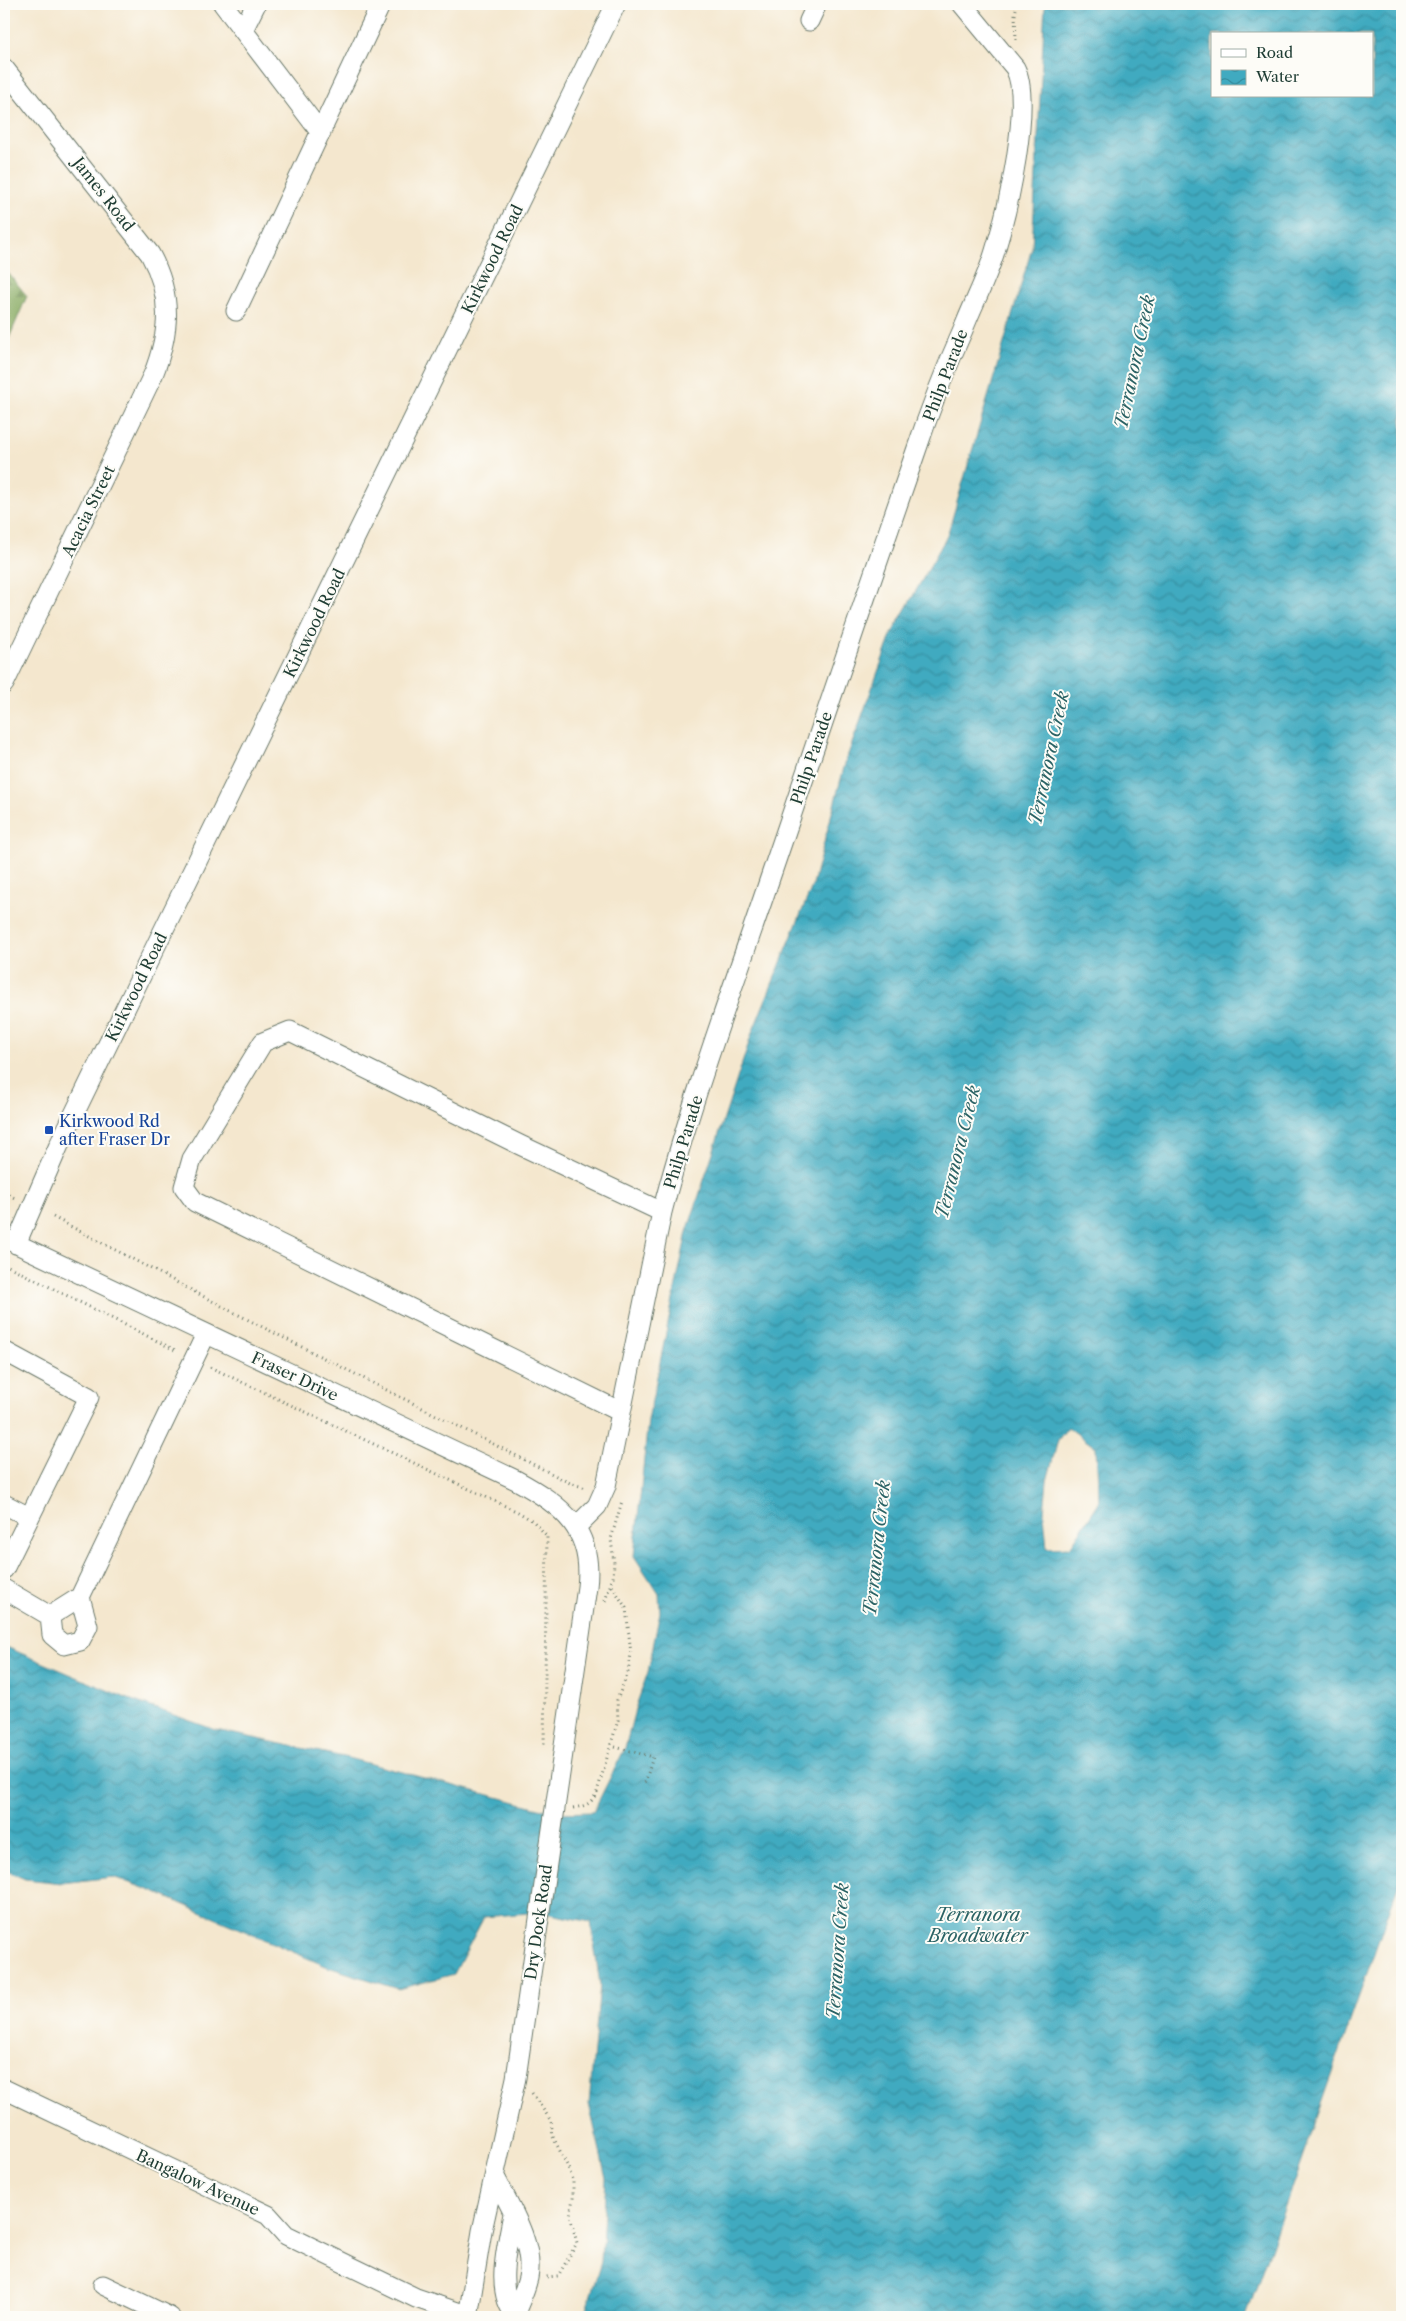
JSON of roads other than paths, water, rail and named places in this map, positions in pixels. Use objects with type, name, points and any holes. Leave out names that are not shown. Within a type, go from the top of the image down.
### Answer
[{"type":"street","points":[[223,4],[320,133]]},
{"type":"street","points":[[243,30],[256,4]]},
{"type":"street","points":[[236,311],[381,4]]},
{"type":"street","name":"Kirkwood Road","points":[[10,1241],[59,1145],[616,4]]},
{"type":"street","points":[[808,21],[817,4]]},
{"type":"street","name":"Philp Parade","points":[[576,1527],[592,1512],[603,1496],[609,1476],[662,1212],[673,1167],[732,986],[916,451],[952,354],[995,254],[1010,192],[1019,130],[1022,88],[1020,76],[1013,66],[962,4]]},
{"type":"street","name":"James Road","points":[[4,68],[150,254],[162,278],[165,294],[167,309],[165,336]]},
{"type":"street","name":"Acacia Street","points":[[5,678],[146,391],[160,358],[165,336]]},
{"type":"street","points":[[621,1412],[195,1202],[184,1187],[192,1159],[263,1042],[290,1031],[520,1145],[662,1212]]},
{"type":"street","name":"Fraser Drive","points":[[10,1241],[516,1480],[560,1508],[576,1527]]},
{"type":"street","points":[[50,1616],[80,1597],[206,1334]]},
{"type":"street","points":[[4,1351],[89,1397],[4,1569]]},
{"type":"street","points":[[4,1504],[29,1517]]},
{"type":"street","name":"Dry Dock Road","points":[[469,2316],[482,2231],[516,2078],[589,1577],[587,1552],[576,1527]]},
{"type":"street","points":[[4,1589],[50,1616]]},
{"type":"street","points":[[50,1616],[52,1635],[64,1645],[80,1641],[88,1626],[80,1597]]},
{"type":"street","name":"Bangalow Avenue","points":[[4,2089],[268,2215],[286,2235],[416,2298],[469,2316]]},
{"type":"street","points":[[495,2177],[521,2229],[528,2259],[529,2273],[514,2316]]},
{"type":"street","points":[[514,2214],[506,2256],[505,2295],[508,2307],[514,2316]]},
{"type":"street","points":[[103,2285],[170,2317]]},
{"type":"water","name":"Terranora Broadwater","points":[[1045,4],[1402,4],[1402,349],[1399,364],[1402,385],[1402,1874],[1246,2317],[586,2317],[586,2310],[601,2262],[606,2178],[589,2104],[600,1985],[591,1922],[539,1912],[484,1917],[454,1974],[399,1989],[328,1967],[152,1891],[113,1877],[62,1883],[25,1879],[4,1870],[4,1646],[126,1698],[216,1730],[344,1757],[558,1813],[593,1812],[625,1748],[636,1706],[648,1672],[660,1612],[659,1594],[634,1556],[648,1420],[687,1232],[752,1033],[813,884],[846,760],[892,633],[947,536],[1032,248]],"holes":[[[1068,1427],[1096,1448],[1099,1502],[1070,1547],[1047,1548],[1044,1513],[1047,1481],[1058,1440]]]},
{"type":"place","name":"Kirkwood Rd after Fraser Dr","points":[[49,1130]]},
{"type":"water label","name":"Terranora Creek","points":[[1135,362]]},
{"type":"water label","name":"Terranora Creek","points":[[1049,758]]},
{"type":"water label","name":"Terranora Creek","points":[[958,1152]]},
{"type":"water label","name":"Terranora Creek","points":[[877,1548]]},
{"type":"water label","name":"Terranora Creek","points":[[838,1951]]}]
